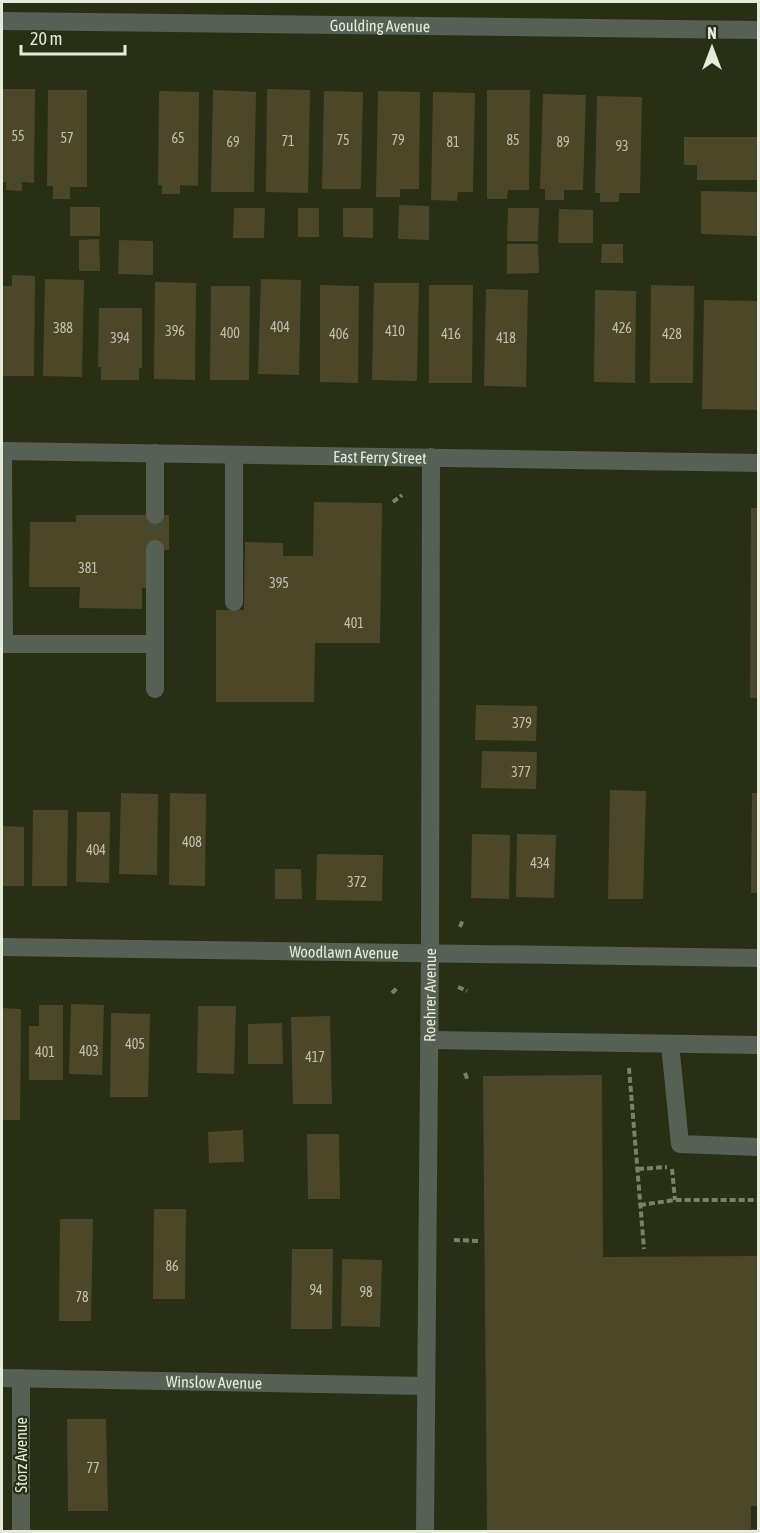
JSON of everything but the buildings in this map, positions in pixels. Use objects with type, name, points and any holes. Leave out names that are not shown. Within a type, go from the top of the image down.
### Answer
[{"type":"street","name":"Goulding Avenue","points":[[2,21],[759,30]]},
{"type":"street","name":"East Ferry Street","points":[[2,451],[759,463]]},
{"type":"street","points":[[2,451],[3,644],[155,644]]},
{"type":"street","points":[[155,453],[155,515]]},
{"type":"street","points":[[234,455],[234,602]]},
{"type":"street","name":"Roehrer Avenue","points":[[425,1532],[431,458]]},
{"type":"street","points":[[155,549],[156,689]]},
{"type":"street","name":"Woodlawn Avenue","points":[[2,946],[759,958]]},
{"type":"street","points":[[429,1040],[759,1045]]},
{"type":"street","points":[[670,1044],[680,1144],[759,1147]]},
{"type":"street","name":"Winslow Avenue","points":[[2,1378],[426,1386]]},
{"type":"street","name":"Storz Avenue","points":[[21,1378],[21,1532]]},
{"type":"path","points":[[393,501],[402,495]]},
{"type":"path","points":[[460,928],[463,919]]},
{"type":"path","points":[[392,993],[398,987]]},
{"type":"path","points":[[458,987],[467,991]]},
{"type":"path","points":[[628,1062],[644,1249]]},
{"type":"path","points":[[465,1073],[468,1081]]},
{"type":"path","points":[[638,1169],[672,1167],[675,1200]]},
{"type":"path","points":[[640,1205],[675,1200],[759,1200]]},
{"type":"path","points":[[450,1240],[481,1241]]},
{"type":"tunnel","points":[[155,515],[155,549]]}]
